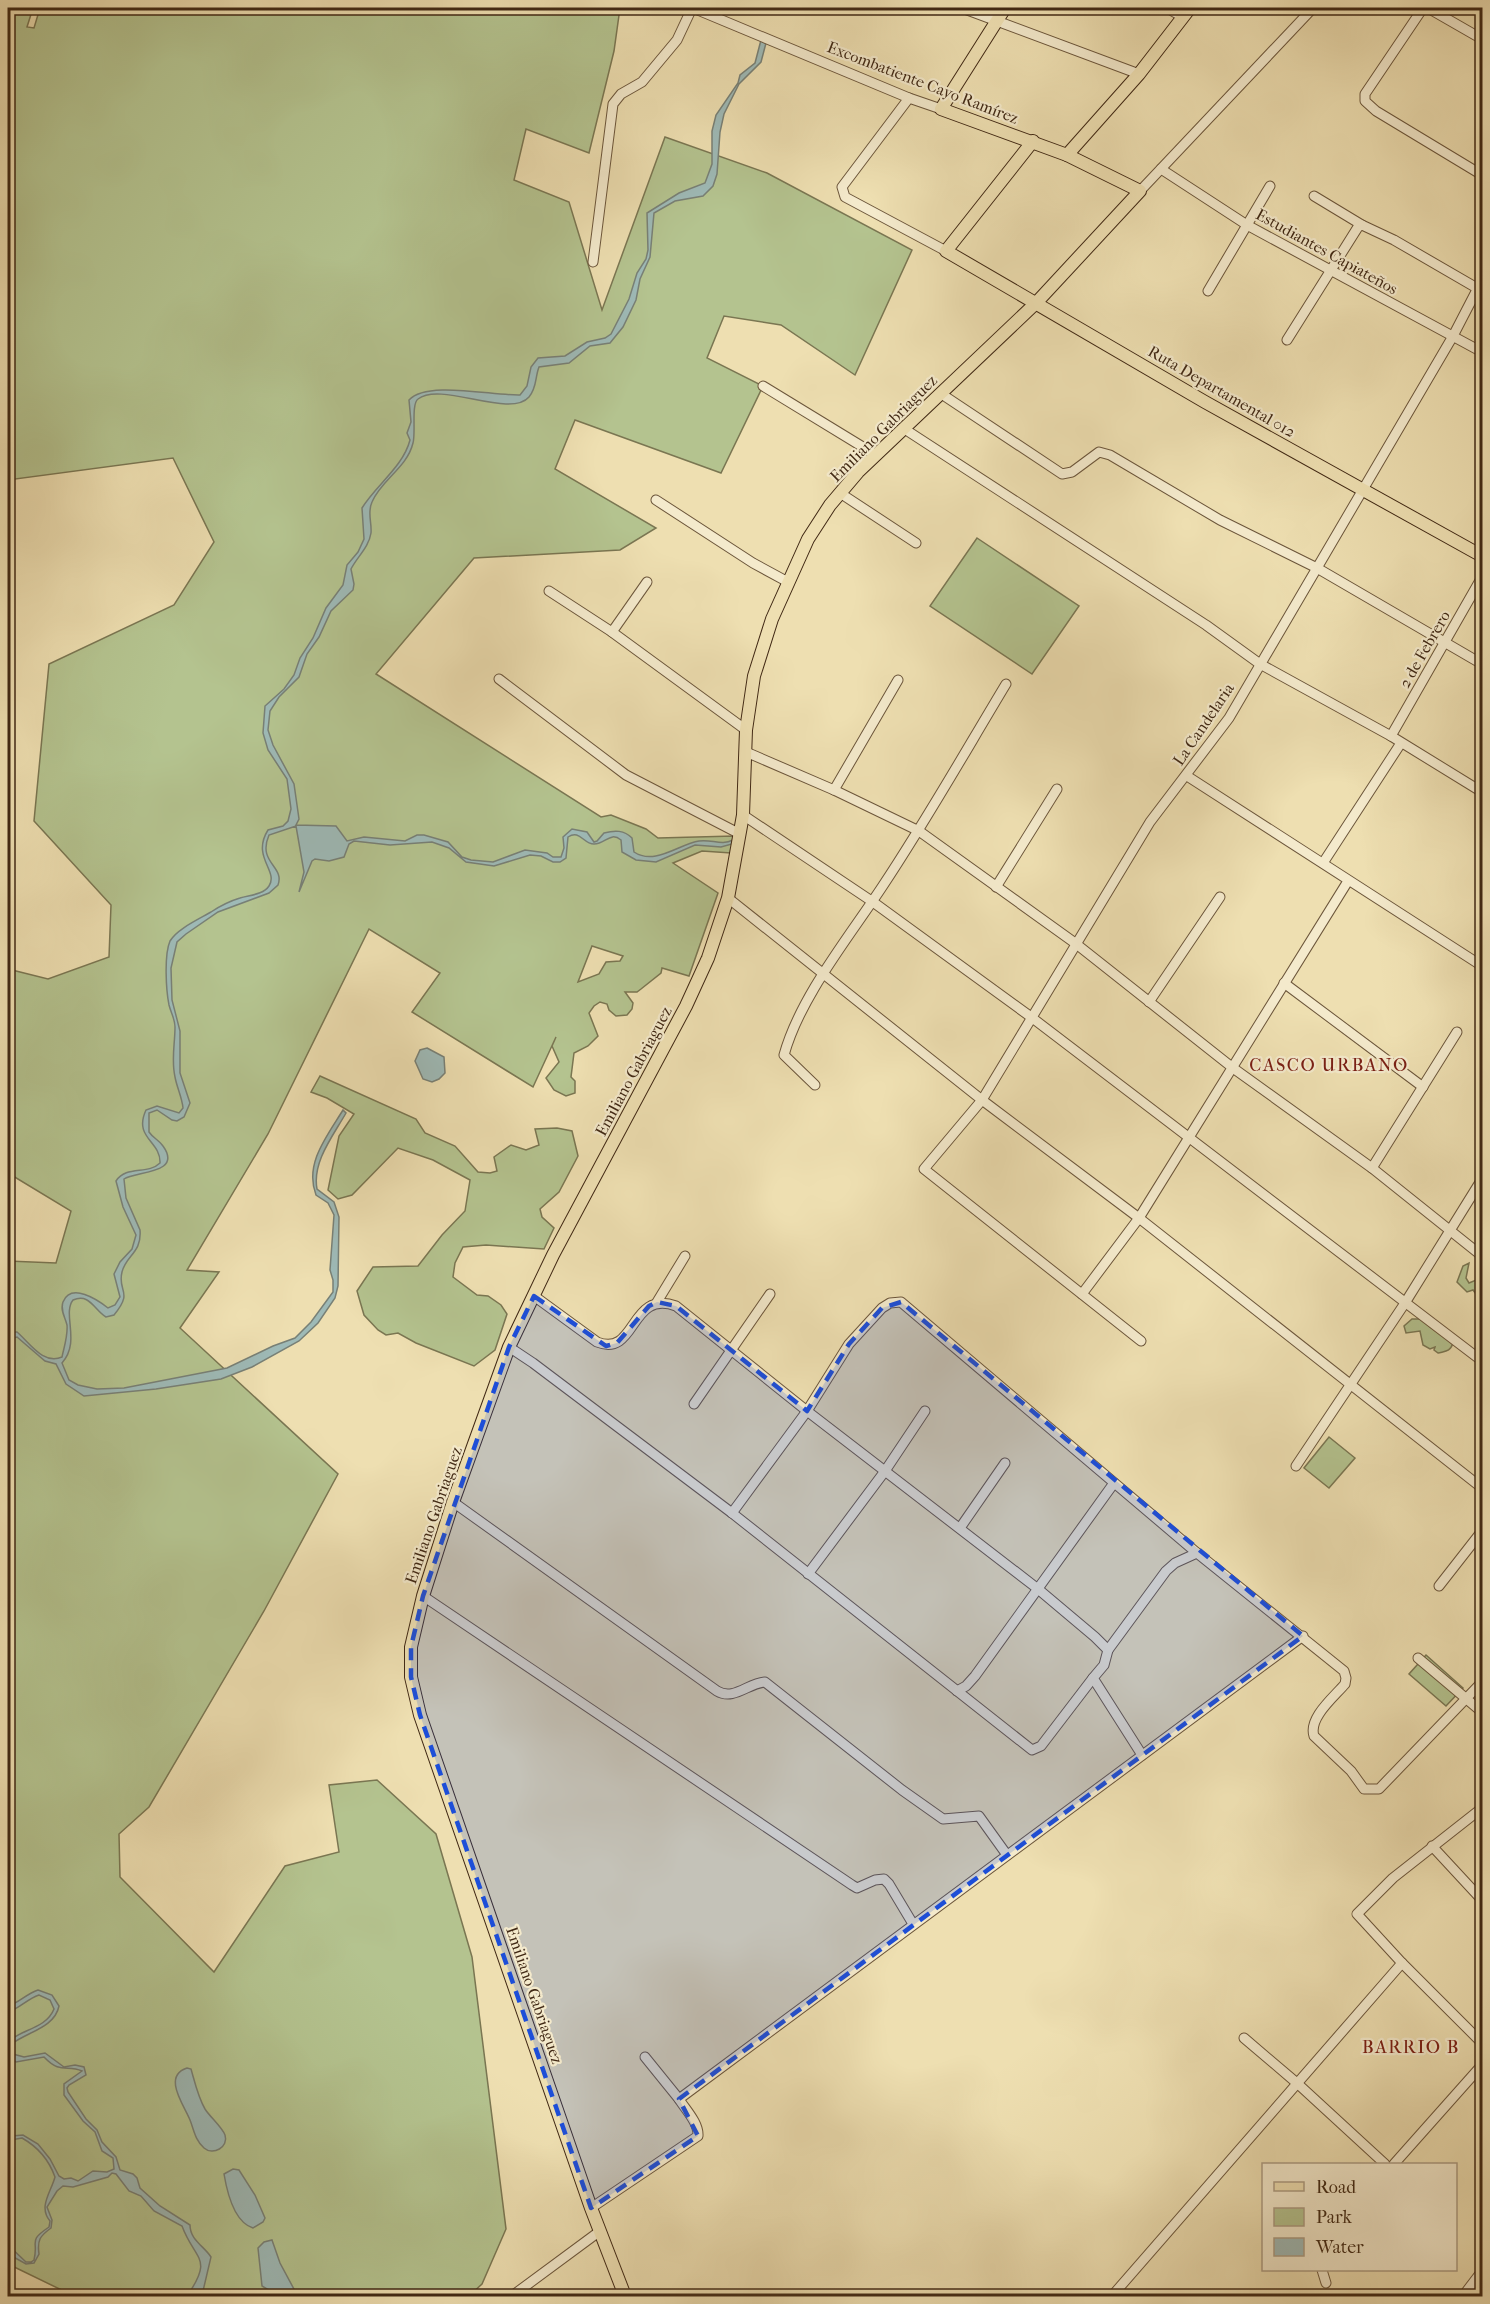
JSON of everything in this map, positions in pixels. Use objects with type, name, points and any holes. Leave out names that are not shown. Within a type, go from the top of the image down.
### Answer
[{"type":"main road","points":[[941,109],[1005,8]]},
{"type":"main road","points":[[1067,155],[1139,74],[1187,12]]},
{"type":"main road","name":"Excombatiente Cayo Ramírez","points":[[941,109],[1067,155],[1140,191]]},
{"type":"main road","points":[[946,251],[1033,141]]},
{"type":"main road","name":"Emiliano Gabriaguez","points":[[626,2296],[591,2208],[420,1715],[411,1677],[411,1647],[423,1596],[453,1502],[509,1347],[553,1254],[686,1006],[708,958],[728,898],[740,834],[743,814],[746,730],[754,676],[772,619],[808,539],[830,505],[876,455],[1037,302],[1140,191]]},
{"type":"main road","name":"Ruta Departamental 012","points":[[946,251],[1205,402],[1482,556]]},
{"type":"street","name":"Excombatiente Cayo Ramírez","points":[[693,8],[909,98],[941,109]]},
{"type":"street","points":[[593,262],[613,104],[621,94],[642,82],[677,40],[693,8]]},
{"type":"street","points":[[962,8],[1139,74]]},
{"type":"street","points":[[1167,8],[1187,12]]},
{"type":"street","name":"Emiliano Gabriaguez","points":[[1140,191],[1314,8]]},
{"type":"street","points":[[1423,8],[1365,94],[1365,101],[1376,111],[1482,175]]},
{"type":"street","points":[[1428,8],[1482,39]]},
{"type":"street","points":[[909,98],[842,187],[842,193],[845,197],[946,251]]},
{"type":"street","name":"Estudiantes Capiateños","points":[[1161,169],[1247,225],[1482,352]]},
{"type":"street","points":[[1208,291],[1270,186]]},
{"type":"street","points":[[1314,196],[1362,225],[1481,286]]},
{"type":"street","points":[[1287,340],[1358,227],[1362,225]]},
{"type":"street","name":"La Candelaria","points":[[1082,1294],[924,1169],[982,1100],[1150,822],[1228,718],[1481,286]]},
{"type":"street","points":[[763,386],[876,455]]},
{"type":"street","points":[[940,393],[1062,474],[1072,472],[1094,455],[1104,452],[1220,520],[1317,568],[1482,664]]},
{"type":"street","points":[[903,428],[1206,625],[1260,664],[1391,736],[1482,792]]},
{"type":"street","points":[[840,493],[916,543]]},
{"type":"street","points":[[656,500],[753,564],[788,582]]},
{"type":"street","name":"2 de Febrero","points":[[1391,736],[1482,578]]},
{"type":"street","points":[[612,632],[647,582]]},
{"type":"street","points":[[549,591],[612,632],[746,730]]},
{"type":"street","points":[[500,679],[626,775],[740,834]]},
{"type":"street","points":[[834,790],[898,680]]},
{"type":"street","points":[[814,1085],[784,1055],[788,1040],[824,972],[919,831],[1006,684]]},
{"type":"street","points":[[1323,863],[1401,743]]},
{"type":"street","points":[[746,752],[834,790],[919,831],[1075,943],[1233,1068],[1372,1168],[1482,1256]]},
{"type":"street","points":[[1186,776],[1482,966]]},
{"type":"street","points":[[996,887],[1058,789]]},
{"type":"street","points":[[743,814],[873,902],[1031,1017],[1482,1360]]},
{"type":"street","points":[[1141,1341],[1082,1294],[1139,1218],[1348,881]]},
{"type":"street","points":[[1149,1002],[1220,897]]},
{"type":"street","points":[[728,898],[824,972],[982,1100],[1139,1218],[1482,1488]]},
{"type":"street","points":[[1284,983],[1423,1087]]},
{"type":"street","points":[[1372,1168],[1457,1032]]},
{"type":"street","points":[[1296,1466],[1406,1303],[1482,1179]]},
{"type":"street","points":[[534,1296],[597,1342],[606,1346],[617,1343],[649,1306],[657,1302],[685,1256]]},
{"type":"street","points":[[694,1404],[770,1294]]},
{"type":"street","points":[[657,1302],[676,1306],[1038,1590],[1108,1650]]},
{"type":"street","points":[[732,1513],[807,1411],[849,1344],[882,1308],[890,1303],[900,1302],[1197,1552],[1344,1671],[1347,1678],[1345,1684],[1314,1722],[1312,1730],[1314,1736],[1351,1771],[1364,1789],[1379,1789],[1482,1682]]},
{"type":"street","points":[[509,1347],[533,1362],[732,1513],[1032,1750],[1041,1746],[1104,1665],[1108,1650],[1166,1571],[1175,1563],[1197,1552]]},
{"type":"street","points":[[808,1574],[885,1471],[925,1411]]},
{"type":"street","points":[[960,1528],[1005,1463]]},
{"type":"street","points":[[957,1691],[966,1686],[975,1676],[1114,1483]]},
{"type":"street","points":[[453,1502],[723,1695],[732,1695],[754,1683],[765,1682],[902,1790],[943,1819],[979,1816],[1007,1855]]},
{"type":"street","points":[[1439,1586],[1482,1531]]},
{"type":"street","points":[[423,1596],[852,1885],[857,1888],[875,1880],[884,1880],[889,1884],[913,1923]]},
{"type":"street","points":[[679,2099],[913,1923],[1303,1636]]},
{"type":"street","points":[[1418,1658],[1482,1712]]},
{"type":"street","points":[[1093,1678],[1142,1755]]},
{"type":"street","points":[[1482,1809],[1393,1878],[1357,1914],[1482,2043]]},
{"type":"street","points":[[1432,1846],[1482,1900]]},
{"type":"street","points":[[1112,2296],[1402,1963]]},
{"type":"street","points":[[1244,2038],[1384,2163]]},
{"type":"street","points":[[591,2208],[698,2136],[699,2131],[696,2125],[679,2099],[645,2057]]},
{"type":"street","points":[[1395,2163],[1482,2065]]},
{"type":"street","points":[[512,2296],[600,2231]]},
{"type":"street","points":[[1322,2271],[1326,2283]]},
{"type":"street","points":[[1463,2296],[1482,2271]]},
{"type":"highlighted area","points":[[534,1296],[606,1346],[617,1343],[649,1306],[657,1302],[676,1306],[807,1411],[849,1344],[882,1308],[901,1302],[1303,1636],[679,2099],[698,2136],[591,2208],[420,1715],[411,1677],[411,1647],[423,1596],[509,1347]]},
{"type":"green space","points":[[8,8],[33,8],[27,27],[34,28],[40,8],[620,8],[614,51],[589,153],[526,129],[514,180],[569,202],[602,310],[665,137],[767,173],[912,250],[855,375],[781,325],[724,316],[707,358],[763,386],[721,473],[575,420],[555,469],[656,528],[620,550],[474,558],[376,674],[601,817],[611,815],[646,829],[658,838],[734,836],[731,853],[702,851],[673,863],[718,893],[689,976],[662,968],[661,973],[637,992],[625,992],[633,1003],[627,1015],[616,1016],[609,1010],[607,1004],[600,1002],[594,1006],[589,1013],[598,1036],[588,1046],[574,1053],[571,1077],[575,1081],[575,1093],[566,1096],[554,1090],[546,1078],[559,1062],[552,1046],[556,1037],[533,1087],[412,1012],[440,973],[369,929],[268,1134],[187,1270],[219,1272],[180,1328],[338,1474],[264,1611],[149,1807],[119,1834],[120,1877],[214,1972],[285,1866],[339,1852],[329,1785],[377,1780],[436,1834],[472,1957],[506,2229],[482,2284],[469,2296],[74,2296],[8,2264],[8,1261],[56,1263],[71,1211],[8,1173],[8,969],[48,979],[109,957],[111,905],[34,821],[49,664],[174,605],[214,542],[173,458],[8,480]],"holes":[[[592,946],[623,956],[620,961],[606,962],[599,974],[578,982]]]},
{"type":"green space","points":[[977,538],[1079,606],[1032,674],[930,606]]},
{"type":"green space","points":[[320,1076],[416,1119],[425,1133],[455,1146],[478,1172],[497,1171],[494,1157],[511,1145],[526,1150],[539,1145],[535,1129],[557,1128],[572,1131],[578,1156],[559,1192],[540,1209],[542,1217],[554,1228],[544,1249],[486,1245],[463,1247],[455,1263],[453,1277],[477,1295],[488,1296],[501,1305],[507,1314],[495,1350],[474,1366],[416,1343],[398,1333],[386,1335],[378,1330],[364,1315],[357,1291],[373,1267],[418,1266],[442,1235],[465,1211],[470,1180],[433,1160],[398,1148],[352,1195],[338,1199],[328,1190],[339,1136],[354,1114],[327,1098],[311,1092]]},
{"type":"green space","points":[[1469,1263],[1466,1278],[1469,1283],[1476,1280],[1482,1285],[1482,1302],[1473,1290],[1467,1292],[1457,1282],[1463,1266]]},
{"type":"green space","points":[[1412,1319],[1422,1319],[1453,1343],[1451,1348],[1438,1353],[1434,1350],[1435,1347],[1430,1349],[1423,1345],[1420,1331],[1406,1333],[1404,1326]]},
{"type":"green space","points":[[1329,1437],[1355,1458],[1329,1488],[1304,1468]]},
{"type":"green space","points":[[1426,1655],[1463,1688],[1446,1706],[1409,1674]]},
{"type":"water","points":[[761,40],[766,43],[761,62],[739,84],[724,114],[720,132],[717,174],[713,186],[703,196],[675,201],[654,213],[650,257],[640,279],[636,300],[623,327],[610,343],[590,346],[569,363],[539,367],[532,394],[520,403],[492,403],[442,394],[418,399],[414,412],[413,443],[410,452],[400,467],[381,487],[372,502],[370,538],[351,569],[353,590],[331,611],[319,637],[307,654],[299,677],[279,697],[270,711],[268,730],[273,745],[294,784],[299,819],[296,825],[336,826],[347,841],[364,837],[405,841],[417,835],[424,835],[448,842],[462,857],[493,862],[525,850],[561,857],[564,848],[563,837],[572,829],[587,832],[594,842],[604,833],[623,832],[632,838],[634,852],[650,857],[699,841],[733,840],[732,844],[721,847],[695,845],[656,862],[636,860],[622,852],[621,840],[614,837],[594,844],[572,835],[568,837],[566,858],[560,862],[530,855],[494,866],[466,862],[449,848],[432,842],[390,845],[354,841],[349,844],[344,857],[329,861],[315,859],[312,861],[299,892],[304,872],[296,826],[269,835],[266,852],[278,873],[278,885],[269,893],[218,912],[177,942],[171,968],[172,1000],[180,1031],[180,1073],[190,1103],[184,1117],[177,1121],[157,1110],[149,1113],[149,1132],[163,1146],[168,1155],[163,1167],[124,1179],[126,1198],[140,1230],[140,1238],[139,1244],[122,1272],[123,1301],[114,1315],[106,1317],[88,1300],[79,1298],[73,1300],[69,1313],[70,1346],[62,1363],[69,1380],[78,1385],[97,1389],[124,1388],[227,1368],[295,1338],[311,1322],[333,1292],[330,1270],[334,1215],[328,1203],[316,1195],[313,1172],[324,1140],[343,1110],[346,1113],[325,1150],[316,1179],[317,1189],[334,1202],[339,1217],[338,1286],[335,1298],[318,1323],[299,1341],[252,1367],[221,1379],[156,1389],[84,1396],[66,1384],[56,1364],[45,1361],[17,1337],[13,1338],[13,1351],[8,1358],[9,1338],[14,1332],[17,1332],[43,1356],[55,1359],[62,1357],[67,1325],[62,1305],[67,1296],[72,1293],[85,1294],[108,1308],[115,1305],[120,1297],[114,1274],[120,1262],[132,1249],[136,1235],[123,1207],[116,1181],[125,1173],[149,1169],[160,1163],[156,1149],[143,1127],[146,1110],[157,1106],[179,1113],[183,1108],[174,1071],[175,1024],[167,991],[168,947],[173,937],[183,928],[229,902],[260,893],[269,886],[271,875],[263,856],[264,840],[268,830],[283,826],[288,821],[291,809],[287,779],[268,750],[263,733],[265,706],[284,689],[294,675],[300,658],[313,638],[326,608],[343,585],[347,565],[358,552],[364,539],[362,508],[407,450],[410,440],[407,433],[411,422],[409,400],[418,394],[445,390],[520,395],[527,386],[531,367],[538,358],[565,356],[587,342],[605,338],[611,334],[629,299],[637,273],[646,259],[648,250],[647,213],[679,193],[705,183],[712,164],[712,131],[716,115],[738,83],[740,75],[755,63]]},
{"type":"water","points":[[427,1048],[444,1057],[445,1073],[432,1082],[423,1079],[415,1061],[420,1050]]},
{"type":"water","points":[[38,1990],[52,1995],[59,2006],[47,2024],[13,2043],[11,2049],[13,2054],[24,2057],[45,2053],[64,2067],[75,2065],[84,2067],[86,2075],[69,2085],[68,2092],[86,2119],[97,2130],[102,2142],[116,2157],[120,2170],[133,2174],[140,2188],[160,2206],[190,2225],[192,2235],[211,2257],[200,2296],[187,2296],[201,2266],[182,2226],[154,2211],[141,2196],[129,2191],[116,2174],[112,2173],[108,2177],[73,2187],[63,2186],[57,2191],[47,2207],[52,2220],[51,2228],[40,2239],[39,2254],[34,2263],[26,2264],[8,2254],[8,2245],[26,2262],[34,2260],[36,2239],[49,2227],[50,2221],[45,2205],[55,2177],[50,2165],[38,2150],[22,2138],[11,2140],[8,2137],[8,2121],[12,2136],[23,2135],[38,2144],[50,2159],[59,2176],[64,2179],[71,2178],[78,2181],[93,2171],[107,2172],[114,2169],[113,2158],[102,2151],[95,2132],[83,2121],[64,2095],[64,2084],[82,2071],[55,2066],[44,2057],[16,2062],[8,2055],[8,2042],[45,2021],[54,2009],[50,2000],[39,1995],[8,2012],[8,2006]]},
{"type":"water","points":[[187,2068],[191,2069],[205,2109],[225,2135],[225,2143],[216,2151],[204,2148],[199,2142],[177,2091],[176,2077]]},
{"type":"water","points":[[233,2169],[239,2170],[255,2195],[265,2218],[253,2228],[241,2220],[232,2206],[224,2174]]},
{"type":"water","points":[[272,2240],[296,2296],[279,2296],[262,2286],[258,2248],[264,2242]]},
{"type":"district","name":"CASCO URBANO","points":[[1329,1065]]},
{"type":"district","name":"BARRIO B","points":[[1411,2047]]}]
